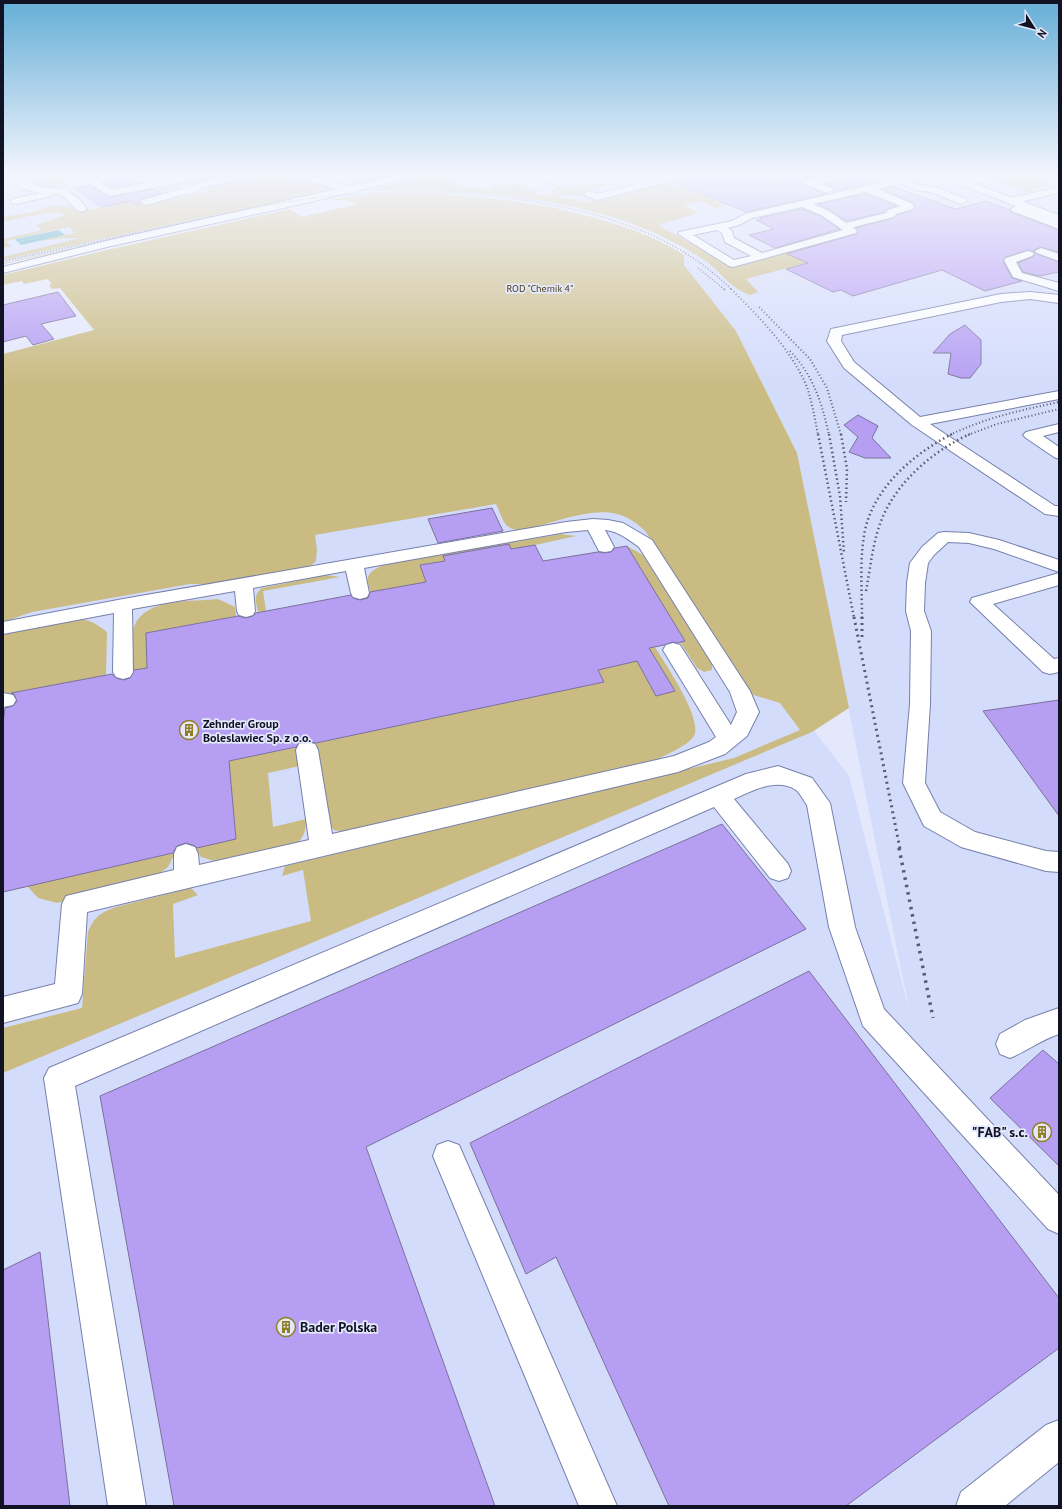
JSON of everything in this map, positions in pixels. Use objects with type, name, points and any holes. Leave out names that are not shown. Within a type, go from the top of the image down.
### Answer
[{"type":"main road","points":[[3,265],[99,245]]},
{"type":"main road","points":[[3,270],[100,245]]},
{"type":"main road","points":[[702,245],[733,264],[799,245]]},
{"type":"main road","points":[[740,245],[760,256]]},
{"type":"main road","points":[[1058,245],[1041,251],[1059,258]]},
{"type":"main road","points":[[1028,254],[1010,260],[1017,274],[1059,287]]},
{"type":"main road","points":[[1059,299],[1045,296],[1025,295],[1001,298],[836,332],[834,341],[849,365],[917,422],[1051,510],[1059,512]]},
{"type":"main road","points":[[1045,296],[1059,304]]},
{"type":"main road","points":[[917,422],[1059,395]]},
{"type":"main road","points":[[1059,428],[1031,434],[1059,454]]},
{"type":"main road","points":[[593,524],[605,547]]},
{"type":"main road","points":[[3,628],[123,605],[566,527],[593,524],[612,525],[629,532],[646,544],[740,691],[748,712],[739,730],[716,748],[678,764],[75,904],[68,994],[3,1010]]},
{"type":"main road","points":[[1059,566],[999,545],[969,538],[944,537],[928,551],[918,563],[915,611],[921,631],[920,704],[914,783],[932,819],[969,840],[1046,861],[1059,862]]},
{"type":"main road","points":[[354,564],[360,593]]},
{"type":"main road","points":[[1059,579],[979,602],[1050,667],[1059,665]]},
{"type":"main road","points":[[244,584],[246,611]]},
{"type":"main road","points":[[123,605],[123,672]]},
{"type":"main road","points":[[673,650],[728,738]]},
{"type":"main road","points":[[307,750],[322,846]]},
{"type":"main road","points":[[127,1506],[60,1078],[754,780],[778,775],[804,784],[818,803],[842,928],[873,1017],[1059,1218]]},
{"type":"main road","points":[[718,796],[779,871]]},
{"type":"main road","points":[[186,854],[187,878]]},
{"type":"main road","points":[[1010,1044],[1035,1029],[1059,1021]]},
{"type":"main road","points":[[448,1156],[598,1506]]},
{"type":"main road","points":[[975,1506],[1059,1438]]},
{"type":"shaded area","points":[[3,245],[86,245],[3,264]]},
{"type":"shaded area","points":[[679,245],[1059,245],[1059,1506],[3,1506],[3,585],[641,477],[751,648],[849,776],[910,1014],[797,453],[736,331],[684,265],[684,248]]},
{"type":"green space","points":[[3,245],[10,245],[12,247],[3,247]]},
{"type":"green space","points":[[50,245],[72,245],[3,260],[3,257]]},
{"type":"green space","points":[[85,245],[88,245],[3,264]]},
{"type":"green space","name":"ROD \"Chemik 4\"","points":[[127,245],[667,245],[676,250],[684,255],[684,265],[736,331],[797,453],[849,708],[812,732],[3,1073],[3,1028],[82,1008],[88,932],[93,922],[102,913],[111,909],[191,888],[198,895],[173,904],[175,958],[311,921],[303,870],[282,876],[285,866],[734,758],[800,730],[780,703],[750,694],[646,532],[629,519],[607,512],[583,514],[522,531],[515,530],[504,523],[496,504],[315,535],[317,550],[316,561],[307,569],[223,584],[190,584],[32,612],[3,622],[3,354],[94,330],[60,288],[52,289],[49,285],[52,284],[48,279],[24,284],[22,281],[3,285],[3,275]]},
{"type":"green space","points":[[680,245],[694,245],[730,266],[816,245],[841,254],[746,279],[758,292],[750,295],[737,288],[707,262]]},
{"type":"green space","points":[[561,534],[576,536],[535,545],[420,565],[426,582],[371,592],[369,586],[368,577],[372,571],[386,564]]},
{"type":"green space","points":[[627,546],[643,555],[712,663],[712,670],[704,672],[697,668],[680,642],[685,641]]},
{"type":"green space","points":[[326,575],[340,577],[263,591],[266,611],[258,612],[256,596],[262,588]]},
{"type":"green space","points":[[218,599],[235,607],[236,616],[146,633],[147,668],[133,670],[133,630],[140,617],[148,610],[170,603]]},
{"type":"green space","points":[[77,620],[86,620],[107,632],[106,675],[7,694],[7,696],[3,697],[3,634]]},
{"type":"green space","points":[[655,647],[682,691],[693,717],[695,728],[694,736],[691,740],[675,750],[652,762],[343,832],[334,830],[330,825],[316,743],[604,682],[593,660],[619,665],[637,661],[656,696],[674,691],[649,648]]},
{"type":"green space","points":[[299,747],[300,766],[268,773],[273,827],[306,819],[306,826],[302,838],[297,844],[221,863],[201,857],[195,848],[236,838],[229,761]]},
{"type":"green space","points":[[175,853],[168,867],[152,879],[57,903],[38,898],[27,886]]},
{"type":"building","points":[[770,245],[784,245],[775,248]]},
{"type":"building","points":[[817,245],[1059,245],[1059,252],[1040,247],[1034,250],[1034,252],[1028,250],[1006,257],[1003,261],[1012,278],[1022,281],[985,291],[942,270],[853,296],[841,290],[833,292],[786,269],[808,263],[787,254]]},
{"type":"building","points":[[1035,253],[1059,262],[1059,272],[1040,276],[1023,272],[1018,263],[1033,257]]},
{"type":"building","points":[[58,292],[76,316],[41,324],[54,339],[33,345],[26,336],[3,342],[3,305]]},
{"type":"building","points":[[965,325],[981,340],[981,364],[970,378],[961,378],[948,374],[951,353],[933,353],[950,334]]},
{"type":"building","points":[[858,415],[878,426],[872,438],[891,458],[865,458],[849,452],[858,437],[844,425]]},
{"type":"building","points":[[492,508],[503,531],[438,543],[428,519]]},
{"type":"building","name":"Zehnder Group Boleslawiec Sp. z o.o.","points":[[509,544],[511,549],[535,545],[543,561],[598,552],[611,552],[615,548],[627,546],[685,641],[677,643],[673,642],[649,648],[675,691],[656,696],[637,661],[598,670],[604,682],[316,743],[307,741],[299,743],[296,747],[229,761],[236,839],[197,848],[186,843],[177,846],[173,853],[3,892],[3,724],[5,708],[13,706],[17,701],[14,694],[11,693],[112,674],[116,678],[123,680],[130,678],[134,670],[147,668],[146,633],[238,616],[246,618],[253,616],[256,613],[351,595],[353,598],[360,600],[368,598],[370,592],[426,582],[420,565],[445,561],[443,556]]},
{"type":"building","points":[[1059,700],[1059,816],[983,711]]},
{"type":"building","name":"Bader Polska","points":[[722,824],[806,929],[366,1147],[495,1506],[174,1506],[100,1096]]},
{"type":"building","points":[[809,971],[1059,1298],[1059,1348],[846,1506],[669,1506],[556,1257],[526,1274],[470,1143]]},
{"type":"building","name":"\"FAB\" s.c.","points":[[1043,1050],[1059,1064],[1059,1166],[990,1098]]},
{"type":"building","points":[[40,1252],[70,1506],[3,1506],[3,1270]]},
{"type":"railway","points":[[3,261],[77,245]]},
{"type":"railway","points":[[672,245],[693,258],[732,290]]},
{"type":"railway","points":[[698,268],[725,290]]},
{"type":"railway","points":[[732,290],[764,323],[784,347],[800,373],[807,387],[818,435]]},
{"type":"railway","points":[[759,307],[810,359],[827,388],[841,435]]},
{"type":"railway","points":[[790,351],[805,370],[816,390],[829,435]]},
{"type":"railway","points":[[951,434],[990,419],[1017,411],[1059,402]]},
{"type":"railway","points":[[968,435],[997,424],[1059,409]]},
{"type":"railway","points":[[818,434],[854,618]]},
{"type":"railway","points":[[829,434],[840,496],[844,553]]},
{"type":"railway","points":[[841,434],[847,469],[846,502]]},
{"type":"railway","points":[[862,618],[862,548],[866,526],[871,511],[888,484],[899,472],[924,451],[951,434]]},
{"type":"railway","points":[[866,591],[877,532],[891,501],[909,477],[920,466],[944,448],[968,435]]},
{"type":"railway","points":[[854,617],[900,849]]},
{"type":"railway","points":[[862,618],[862,639]]},
{"type":"railway","points":[[899,848],[933,1018]]},
{"type":"place","name":"Zehnder Group Boleslawiec Sp. z o.o.","points":[[189,730]]},
{"type":"place","name":"\"FAB\" s.c.","points":[[1042,1132]]},
{"type":"place","name":"Bader Polska","points":[[286,1327]]}]
